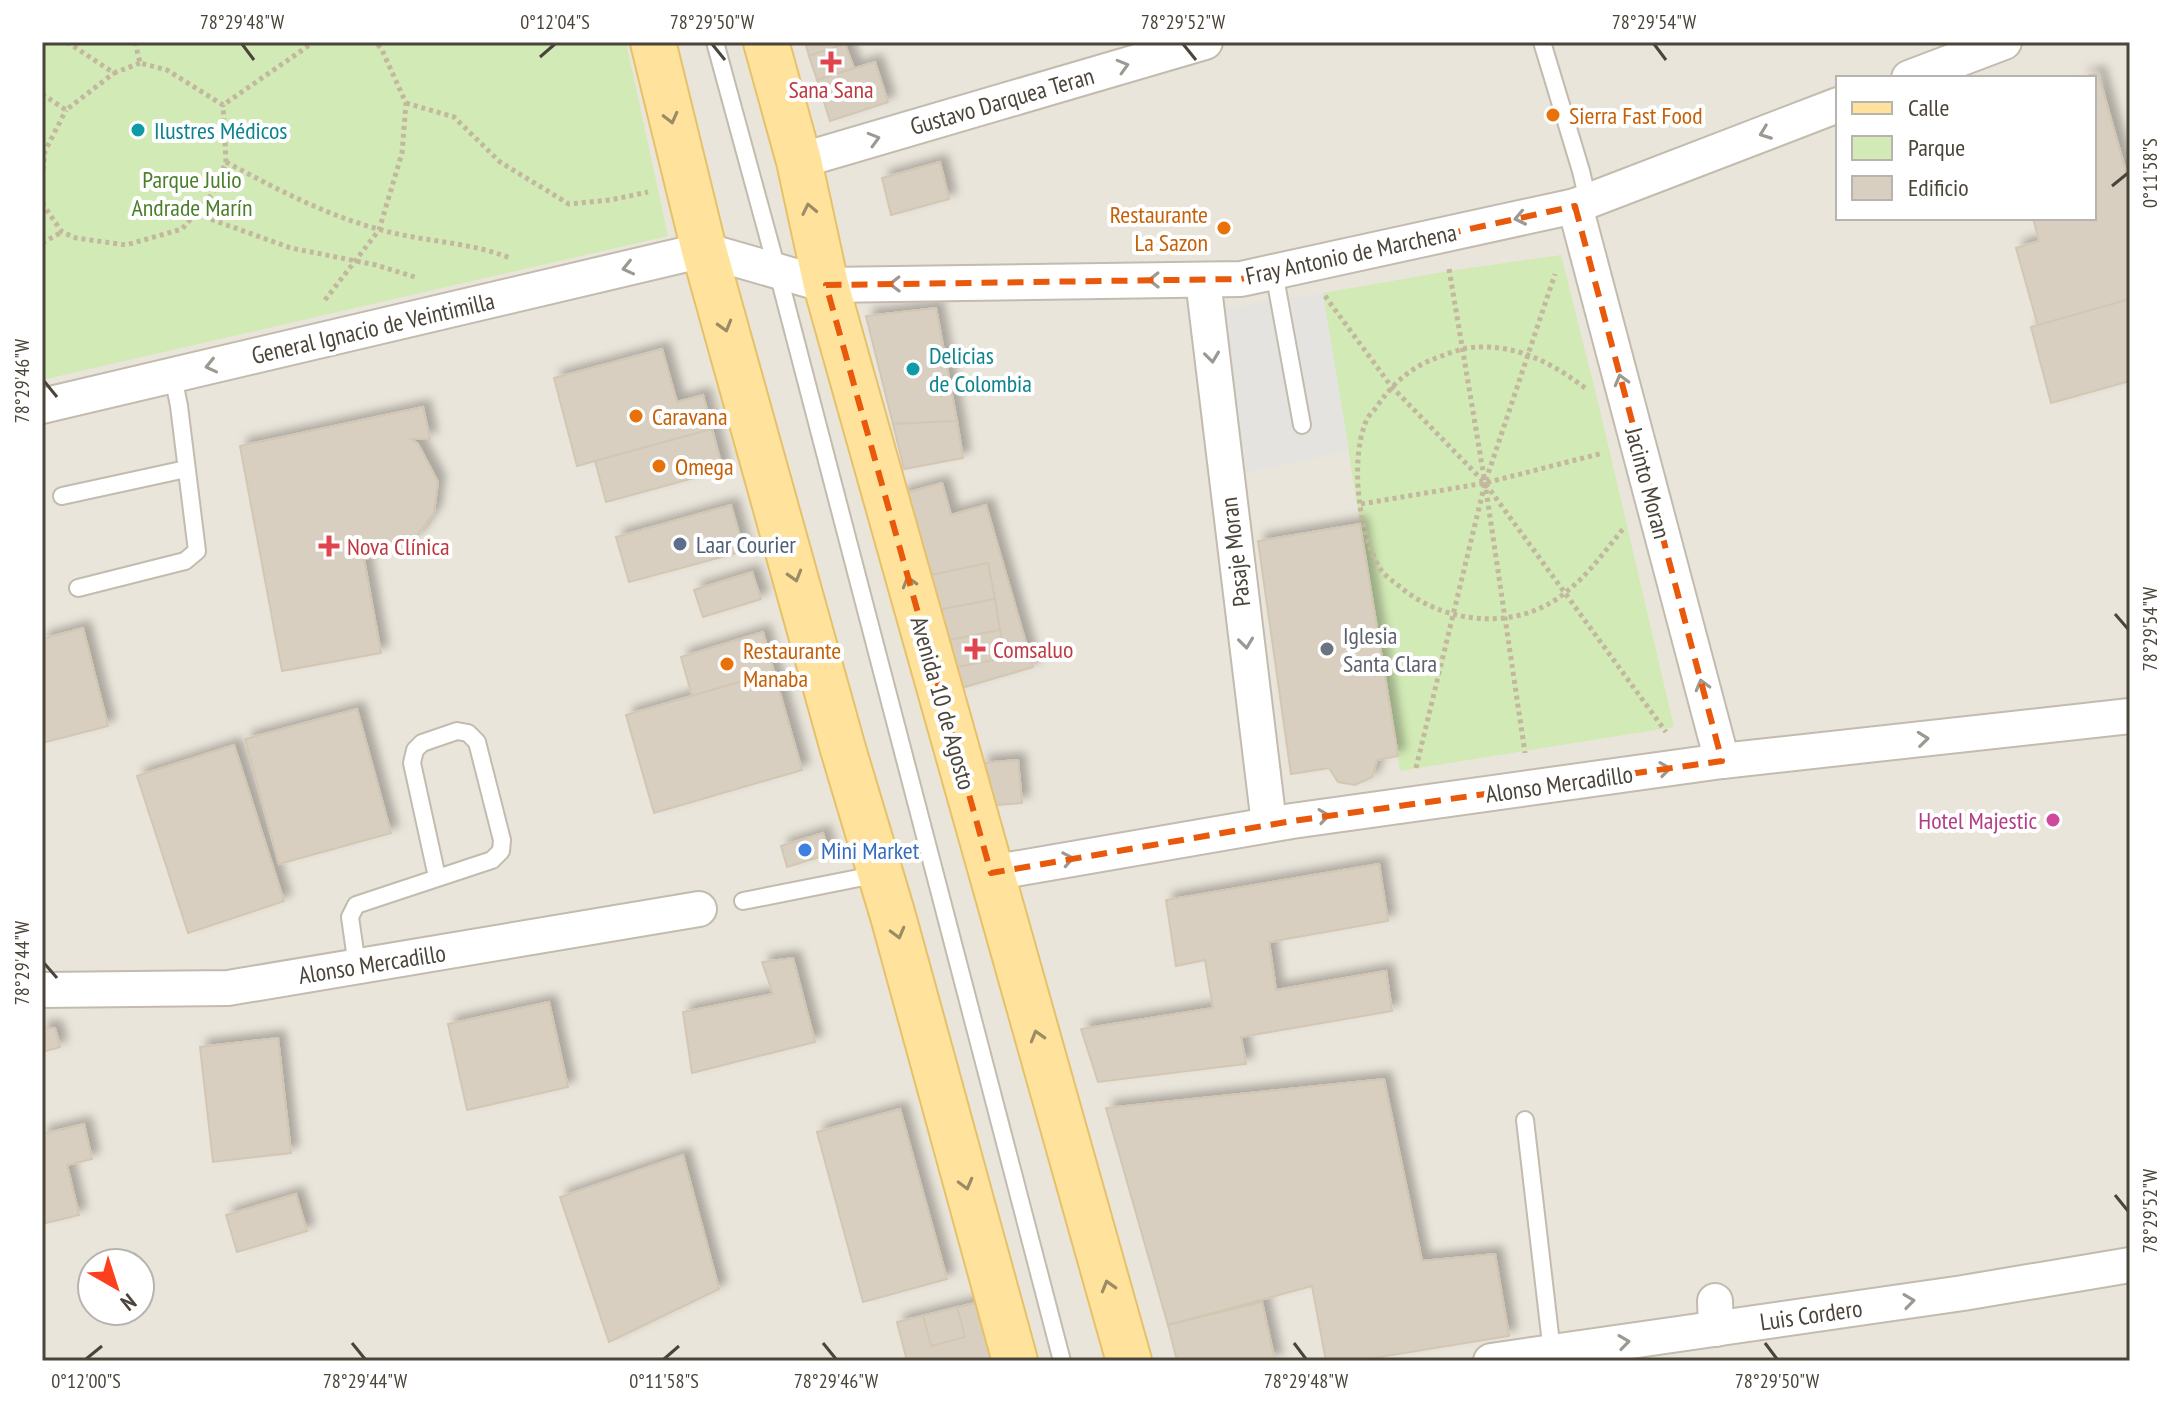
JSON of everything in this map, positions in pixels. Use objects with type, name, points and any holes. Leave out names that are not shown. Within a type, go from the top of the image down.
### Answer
[{"type":"main road","points":[[653,42],[704,250],[1015,1361]]},
{"type":"main road","name":"Avenida 10 de Agosto","points":[[766,42],[799,161],[826,285],[1129,1361]]},
{"type":"street","name":"Gustavo Darquea Teran","points":[[799,161],[1205,42]]},
{"type":"street","points":[[1914,76],[2004,42]]},
{"type":"street","name":"Fray Antonio de Marchena","points":[[704,250],[826,285],[1241,279],[1582,203],[1836,106]]},
{"type":"street","name":"Jacinto Moran","points":[[1582,203],[1722,761]]},
{"type":"street","name":"General Ignacio de Veintimilla","points":[[42,406],[704,250]]},
{"type":"street","name":"Pasaje Moran","points":[[1203,280],[1269,824]]},
{"type":"street","name":"Alonso Mercadillo","points":[[991,873],[1269,824],[1722,761],[2130,716]]},
{"type":"street","name":"Alonso Mercadillo","points":[[42,990],[228,988],[699,909]]},
{"type":"street","name":"Luis Cordero","points":[[1491,1361],[1552,1352],[1715,1315],[1947,1296],[2130,1265]]},
{"type":"lane","points":[[715,42],[1062,1361]]},
{"type":"lane","points":[[1542,42],[1581,171],[1582,203]]},
{"type":"lane","points":[[1274,272],[1302,425]]},
{"type":"lane","points":[[78,588],[185,561],[197,551],[173,376]]},
{"type":"lane","points":[[62,496],[186,469]]},
{"type":"lane","points":[[357,966],[350,917],[356,905],[492,860],[501,851],[502,840],[477,742],[468,733],[457,731],[422,743],[415,750],[412,763],[437,877]]},
{"type":"lane","points":[[743,901],[880,873]]},
{"type":"lane","points":[[1525,1120],[1552,1352]]},
{"type":"path","points":[[67,42],[114,73]]},
{"type":"path","points":[[135,42],[140,63]]},
{"type":"path","points":[[223,105],[314,42]]},
{"type":"path","points":[[317,311],[379,230],[402,153],[406,103],[376,42]]},
{"type":"path","points":[[42,178],[45,151],[66,110],[114,73],[140,63],[167,70],[223,105]]},
{"type":"path","points":[[42,94],[66,110]]},
{"type":"path","points":[[406,103],[454,117],[500,162],[569,204],[610,200],[661,189]]},
{"type":"path","points":[[42,203],[62,232],[76,238],[126,245],[182,229],[213,193],[226,162],[223,105]]},
{"type":"path","points":[[226,162],[301,202],[379,230],[490,250],[513,259]]},
{"type":"path","points":[[196,214],[291,248],[376,265],[427,281]]},
{"type":"path","points":[[42,243],[62,232]]},
{"type":"path","points":[[1448,262],[1485,483],[1525,759]]},
{"type":"path","points":[[1412,778],[1485,483],[1556,269]]},
{"type":"path","points":[[1323,293],[1391,386],[1485,483],[1668,735]]},
{"type":"path","points":[[1588,390],[1568,374],[1528,354],[1495,348],[1462,349],[1424,362],[1391,386],[1365,422],[1357,461],[1368,547],[1383,573],[1415,600],[1453,615],[1479,619],[1505,618],[1537,609],[1565,593],[1598,560],[1627,524]]},
{"type":"path","points":[[1361,504],[1485,483],[1604,452]]},
{"type":"highlighted area","points":[[1575,206],[1722,761],[1292,821],[991,873],[826,285],[1241,279]]},
{"type":"shaded area","points":[[42,42],[2130,42],[2130,1361],[42,1361]]},
{"type":"shaded area","points":[[1323,293],[1349,451],[1245,473],[1221,309]]},
{"type":"green space","name":"Parque Julio Andrade Marín","points":[[42,42],[626,42],[668,236],[42,380]]},
{"type":"green space","points":[[1561,255],[1674,727],[1400,771],[1323,293]]},
{"type":"building","points":[[805,42],[845,42],[845,44],[809,56]]},
{"type":"building","name":"Sana Sana","points":[[845,44],[854,68],[817,80],[809,56]]},
{"type":"building","points":[[875,62],[888,102],[830,121],[817,80]]},
{"type":"building","points":[[2098,73],[2130,186],[2130,299],[2038,326],[2016,248],[2039,241],[2034,220],[2096,220],[2096,76],[2087,76]]},
{"type":"building","points":[[940,162],[949,199],[891,215],[882,178]]},
{"type":"building","points":[[2130,299],[2130,381],[2051,403],[2031,327]]},
{"type":"building","name":"Delicias de Colombia","points":[[936,308],[957,421],[893,424],[866,316]]},
{"type":"building","name":"Caravana","points":[[662,349],[677,402],[703,395],[712,429],[577,466],[554,378]]},
{"type":"building","name":"Nova Clínica","points":[[423,407],[430,439],[411,439],[418,444],[438,482],[434,512],[416,537],[382,555],[364,559],[381,653],[282,671],[240,446]]},
{"type":"building","points":[[957,421],[963,458],[904,469],[893,424]]},
{"type":"building","name":"Omega","points":[[712,429],[723,470],[606,502],[595,461]]},
{"type":"building","points":[[942,483],[951,515],[986,505],[1033,667],[955,690],[899,495]]},
{"type":"building","name":"Laar Courier","points":[[731,505],[744,551],[629,582],[616,537]]},
{"type":"building","name":"Iglesia Santa Clara","points":[[1360,524],[1398,756],[1377,760],[1372,777],[1355,785],[1338,782],[1329,768],[1291,774],[1258,541]]},
{"type":"building","points":[[988,563],[995,599],[938,610],[931,575]]},
{"type":"building","points":[[752,572],[761,599],[703,617],[694,590]]},
{"type":"building","points":[[995,599],[1000,630],[944,641],[938,610]]},
{"type":"building","points":[[83,628],[108,726],[42,743],[42,639]]},
{"type":"building","name":"Comsaluo","points":[[1000,630],[1006,658],[950,668],[944,641]]},
{"type":"building","name":"Restaurante Manaba","points":[[763,632],[774,672],[692,696],[681,657]]},
{"type":"building","points":[[774,672],[802,770],[654,813],[626,715]]},
{"type":"building","points":[[357,709],[391,833],[279,864],[245,739]]},
{"type":"building","points":[[234,745],[284,901],[188,933],[137,776]]},
{"type":"building","points":[[1018,760],[1022,803],[997,805],[986,798],[982,763]]},
{"type":"building","name":"Mini Market","points":[[823,833],[829,854],[787,867],[781,846]]},
{"type":"building","points":[[1379,864],[1388,921],[1269,942],[1276,990],[1386,971],[1392,1011],[1241,1037],[1246,1064],[1098,1082],[1081,1029],[1213,1008],[1205,960],[1176,966],[1166,900]]},
{"type":"building","points":[[793,958],[815,1042],[692,1073],[683,1012],[773,994],[762,962]]},
{"type":"building","points":[[549,1002],[568,1087],[467,1110],[448,1024]]},
{"type":"building","points":[[42,1028],[55,1028],[60,1047],[42,1052]]},
{"type":"building","points":[[278,1038],[291,1153],[213,1162],[200,1047]]},
{"type":"building","points":[[1384,1079],[1422,1261],[1495,1254],[1509,1336],[1355,1361],[1326,1361],[1312,1286],[1168,1325],[1106,1108]]},
{"type":"building","points":[[900,1109],[947,1279],[863,1302],[817,1132]]},
{"type":"building","points":[[84,1124],[92,1159],[67,1165],[79,1215],[42,1224],[42,1134]]},
{"type":"building","points":[[683,1155],[719,1289],[609,1342],[560,1197]]},
{"type":"building","points":[[296,1194],[307,1231],[237,1252],[226,1215]]},
{"type":"building","points":[[979,1302],[995,1361],[907,1361],[897,1322]]},
{"type":"building","points":[[1262,1302],[1275,1361],[1177,1361],[1168,1325]]},
{"type":"building","points":[[957,1307],[965,1337],[931,1346],[923,1316]]},
{"type":"place","name":"Sana Sana","points":[[831,62]]},
{"type":"place","name":"Sierra Fast Food","points":[[1553,115]]},
{"type":"place","name":"Ilustres Médicos","points":[[138,130]]},
{"type":"place","name":"Restaurante La Sazon","points":[[1224,228]]},
{"type":"place","name":"Delicias de Colombia","points":[[913,369]]},
{"type":"place","name":"Caravana","points":[[636,416]]},
{"type":"place","name":"Omega","points":[[659,466]]},
{"type":"place","name":"Laar Courier","points":[[680,544]]},
{"type":"place","name":"Nova Clínica","points":[[329,546]]},
{"type":"place","name":"Comsaluo","points":[[975,649]]},
{"type":"place","name":"Iglesia Santa Clara","points":[[1327,649]]},
{"type":"place","name":"Restaurante Manaba","points":[[727,664]]},
{"type":"place","name":"Hotel Majestic","points":[[2053,820]]},
{"type":"place","name":"Mini Market","points":[[805,850]]}]
